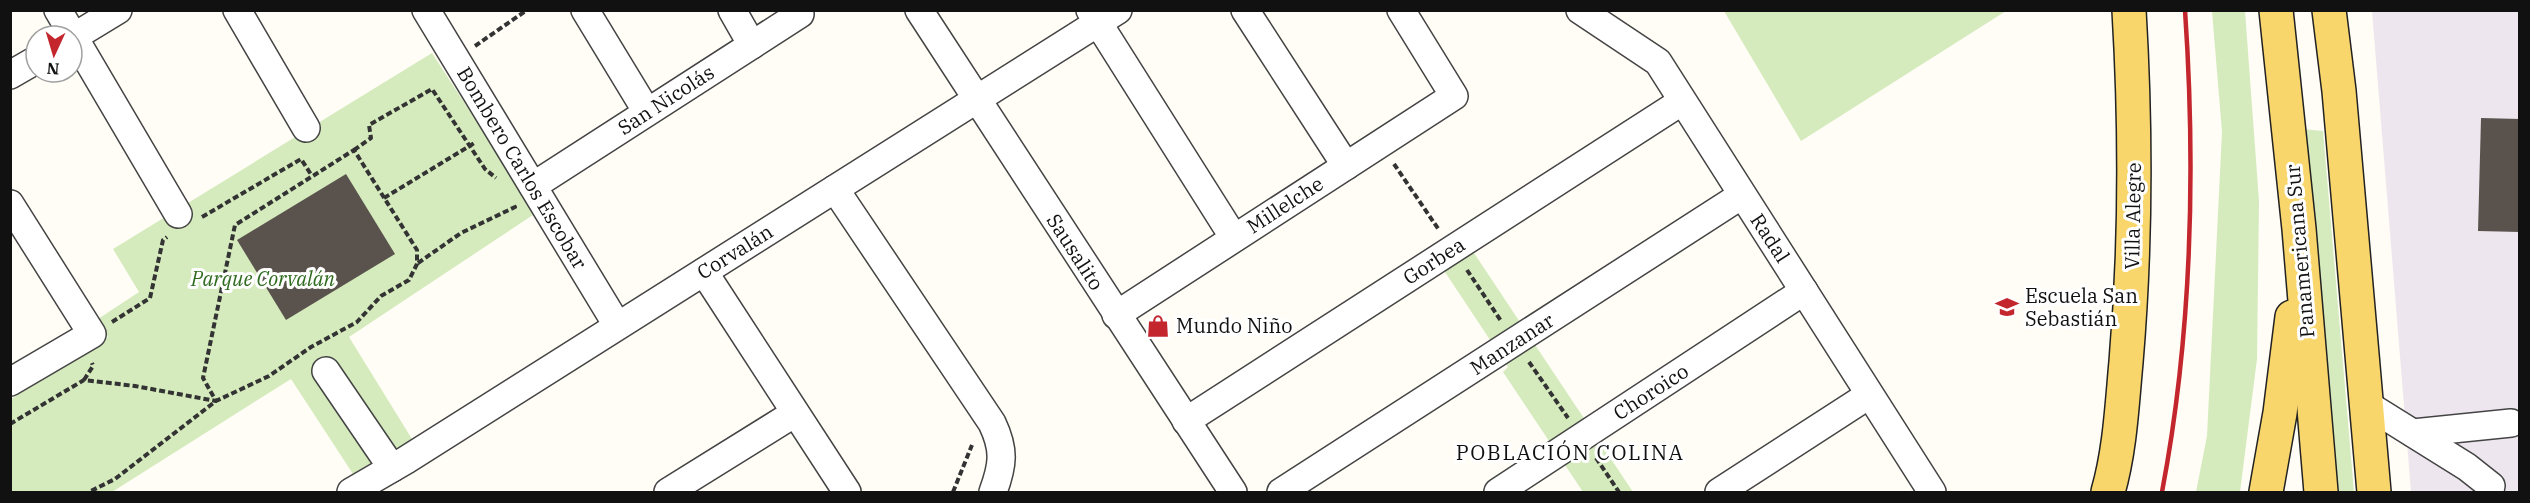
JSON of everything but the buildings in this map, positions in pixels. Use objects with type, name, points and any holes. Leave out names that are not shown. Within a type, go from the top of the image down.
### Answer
[{"type":"main road","name":"Villa Alegre","points":[[2108,492],[2121,419],[2133,261],[2134,120],[2129,10]]},
{"type":"main road","name":"Panamericana Sur","points":[[2276,10],[2299,229],[2321,492]]},
{"type":"main road","points":[[2329,10],[2339,91],[2373,492]]},
{"type":"main road","points":[[2286,95],[2339,91]]},
{"type":"main road","points":[[2266,492],[2288,352],[2299,229]]},
{"type":"street","points":[[58,10],[66,24]]},
{"type":"street","points":[[84,30],[118,10]]},
{"type":"street","points":[[237,10],[306,128]]},
{"type":"street","name":"Bombero Carlos Escobar","points":[[426,10],[498,129],[521,192],[617,325]]},
{"type":"street","points":[[585,10],[647,112]]},
{"type":"street","points":[[732,10],[752,45]]},
{"type":"street","name":"Sausalito","points":[[919,10],[1233,492]]},
{"type":"street","points":[[1245,10],[1346,166]]},
{"type":"street","name":"Millelche","points":[[1116,315],[1454,96],[1401,10]]},
{"type":"street","name":"Radal","points":[[1580,10],[1658,62],[1932,492]]},
{"type":"street","name":"San Nicolás","points":[[521,192],[800,14]]},
{"type":"street","points":[[1102,15],[1234,238]]},
{"type":"street","name":"Corvalán","points":[[351,492],[976,100],[1102,15]]},
{"type":"street","points":[[84,56],[181,224]]},
{"type":"street","points":[[10,75],[24,67]]},
{"type":"street","name":"Gorbea","points":[[1186,420],[1682,102]]},
{"type":"street","points":[[834,189],[997,434],[1002,457],[1001,469],[993,492]]},
{"type":"street","name":"Manzanar","points":[[1281,492],[1742,195]]},
{"type":"street","points":[[10,204],[101,332],[10,382]]},
{"type":"street","points":[[704,272],[848,492]]},
{"type":"street","name":"Choroico","points":[[1498,492],[1804,291]]},
{"type":"street","points":[[326,371],[392,468]]},
{"type":"street","points":[[1719,492],[1869,395]]},
{"type":"street","points":[[2366,404],[2481,476],[2491,486]]},
{"type":"street","points":[[675,491],[795,413]]},
{"type":"street","points":[[2413,433],[2511,423]]},
{"type":"path","points":[[455,59],[527,10]]},
{"type":"path","points":[[216,401],[203,378],[235,225],[371,138],[369,124],[432,89],[485,170],[500,180]]},
{"type":"path","points":[[384,198],[498,129]]},
{"type":"path","points":[[89,492],[115,479],[216,401],[264,379],[311,347],[348,328],[381,296],[409,280],[417,264],[417,250],[354,150]]},
{"type":"path","points":[[101,332],[112,322],[150,298],[163,240],[181,224],[301,159],[312,176]]},
{"type":"path","points":[[417,264],[461,233],[515,207],[521,192]]},
{"type":"path","points":[[93,366],[99,360]]},
{"type":"path","points":[[10,424],[84,380],[135,386],[216,401]]},
{"type":"path","points":[[953,492],[985,414]]},
{"type":"shaded area","points":[[2372,11],[2519,11],[2519,492],[2411,492]]},
{"type":"green space","points":[[1724,11],[2006,11],[1801,141]]},
{"type":"green space","points":[[2212,11],[2245,11],[2259,201],[2257,359],[2240,492],[2196,492],[2207,436],[2222,132]]},
{"type":"green space","name":"Parque Corvalán","points":[[432,53],[536,213],[349,337],[412,439],[353,474],[291,379],[112,492],[11,492],[11,399],[108,337],[98,319],[139,292],[113,249]]},
{"type":"green space","points":[[2302,129],[2323,131],[2354,492],[2337,492]]},
{"type":"green space","points":[[1470,247],[1633,492],[1583,492],[1503,372],[1508,367],[1441,266]]},
{"type":"railway","points":[[2162,492],[2180,373],[2189,252],[2190,131],[2185,10]]},
{"type":"place","name":"Escuela San Sebastián","points":[[2007,307]]},
{"type":"place","name":"Mundo Niño","points":[[1158,326]]},
{"type":"district","name":"POBLACIÓN COLINA","points":[[1570,453]]}]
